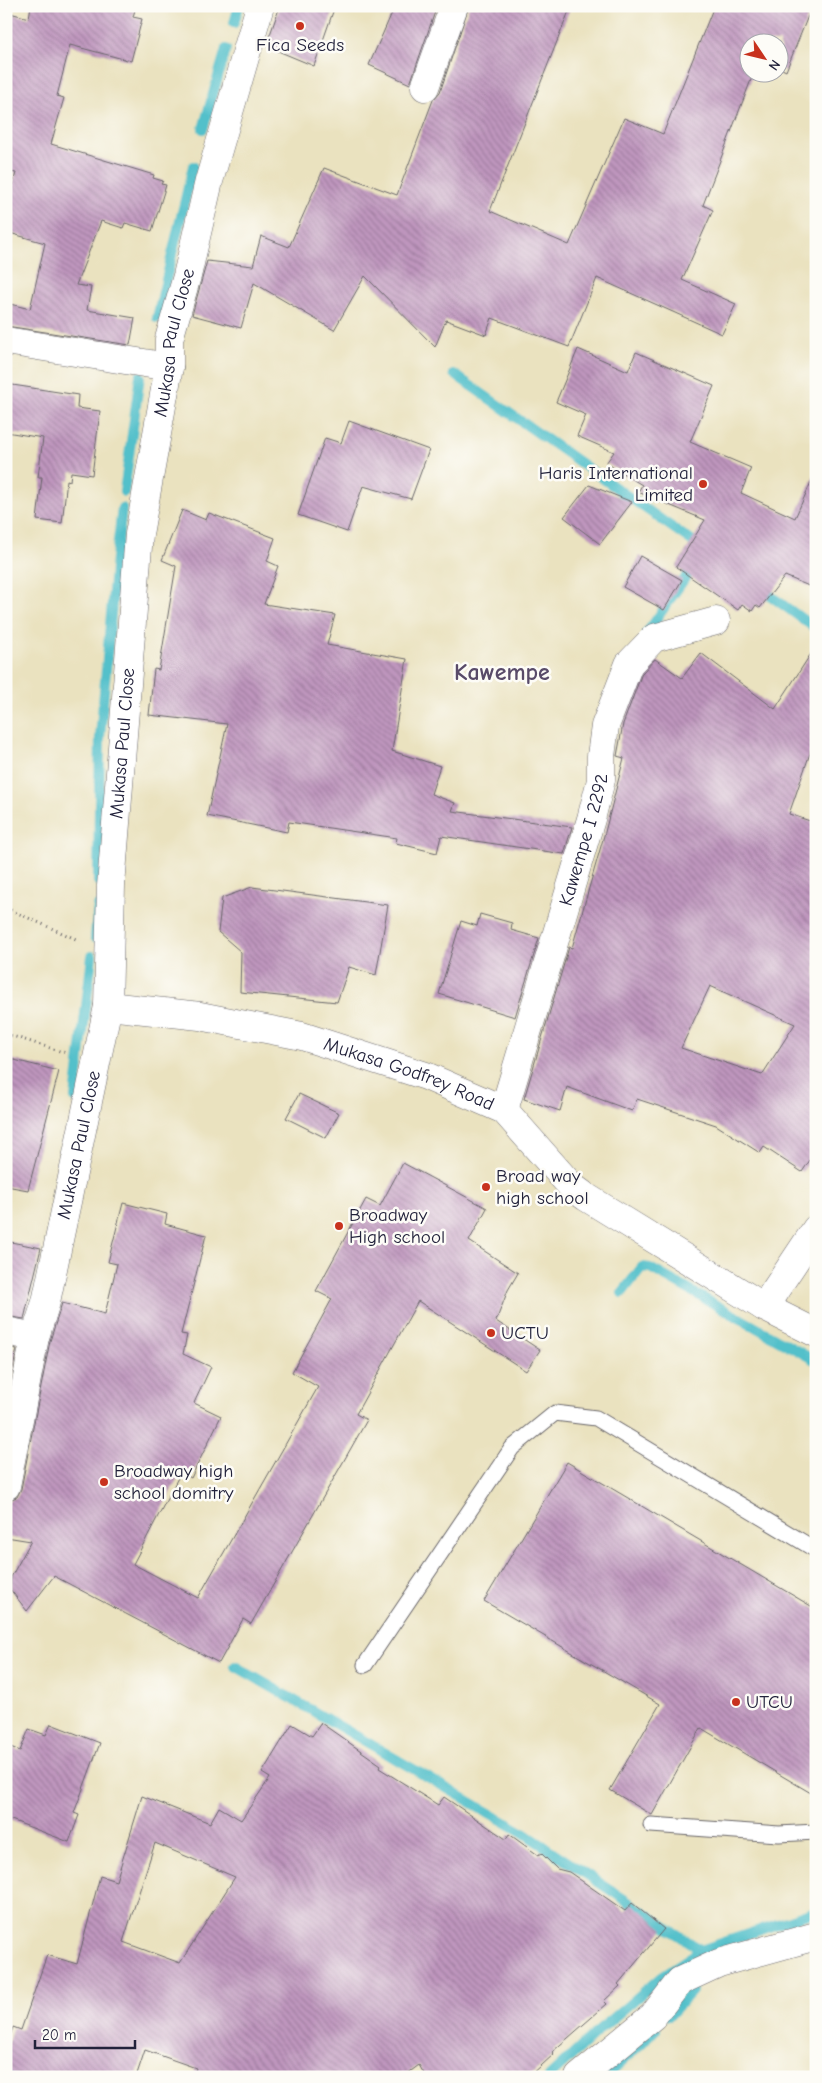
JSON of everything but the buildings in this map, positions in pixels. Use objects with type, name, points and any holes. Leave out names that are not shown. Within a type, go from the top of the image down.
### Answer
[{"type":"street","name":"Mukasa Paul Close","points":[[6,1486],[35,1337],[46,1302],[108,1006],[111,886],[139,534],[169,367],[169,339],[187,276],[209,181],[260,6]]},
{"type":"street","points":[[425,87],[454,6]]},
{"type":"street","points":[[6,341],[169,367]]},
{"type":"street","name":"Kawempe I 2292","points":[[504,1110],[596,799],[601,780],[601,756],[606,726],[629,664],[654,638],[716,621]]},
{"type":"street","name":"Mukasa Godfrey Road","points":[[108,1006],[200,1016],[302,1036],[426,1076],[504,1110],[571,1186],[764,1307],[816,1334]]},
{"type":"street","points":[[764,1307],[816,1229]]},
{"type":"street","points":[[6,1331],[35,1337]]},
{"type":"street","points":[[579,2077],[653,2016],[680,1982],[719,1963],[816,1936]]},
{"type":"lane","points":[[365,1665],[512,1448],[555,1413],[596,1418],[816,1550]]},
{"type":"lane","points":[[651,1825],[779,1834],[816,1832]]},
{"type":"path","points":[[6,908],[108,953]]},
{"type":"path","points":[[6,1034],[97,1063]]},
{"type":"waterway","points":[[234,23],[239,6]]},
{"type":"waterway","points":[[203,129],[226,49]]},
{"type":"waterway","points":[[157,318],[193,166]]},
{"type":"waterway","points":[[454,374],[703,549]]},
{"type":"waterway","points":[[124,492],[140,376]]},
{"type":"waterway","points":[[98,881],[100,737],[122,508]]},
{"type":"waterway","points":[[646,634],[695,564]]},
{"type":"waterway","points":[[760,588],[816,629]]},
{"type":"waterway","points":[[95,937],[98,906]]},
{"type":"waterway","points":[[75,1098],[92,956]]},
{"type":"waterway","points":[[622,1293],[642,1267],[650,1268],[816,1361]]},
{"type":"waterway","points":[[235,1666],[524,1833],[701,1950]]},
{"type":"waterway","points":[[549,2077],[662,1976],[701,1950],[816,1911]]},
{"type":"waterway","points":[[669,2016],[692,1991]]},
{"type":"waterway","points":[[605,2077],[656,2030]]},
{"type":"waterway","points":[[6,2072],[17,2077]]},
{"type":"place","name":"Fica Seeds","points":[[300,26]]},
{"type":"place","name":"Haris International Limited","points":[[703,484]]},
{"type":"place","name":"Broad way high school","points":[[486,1187]]},
{"type":"place","name":"Broadway High school","points":[[339,1226]]},
{"type":"place","name":"UCTU","points":[[491,1333]]},
{"type":"place","name":"Broadway high school domitry","points":[[104,1482]]},
{"type":"place","name":"UTCU","points":[[736,1702]]},
{"type":"district","name":"Kawempe","points":[[502,672]]}]
